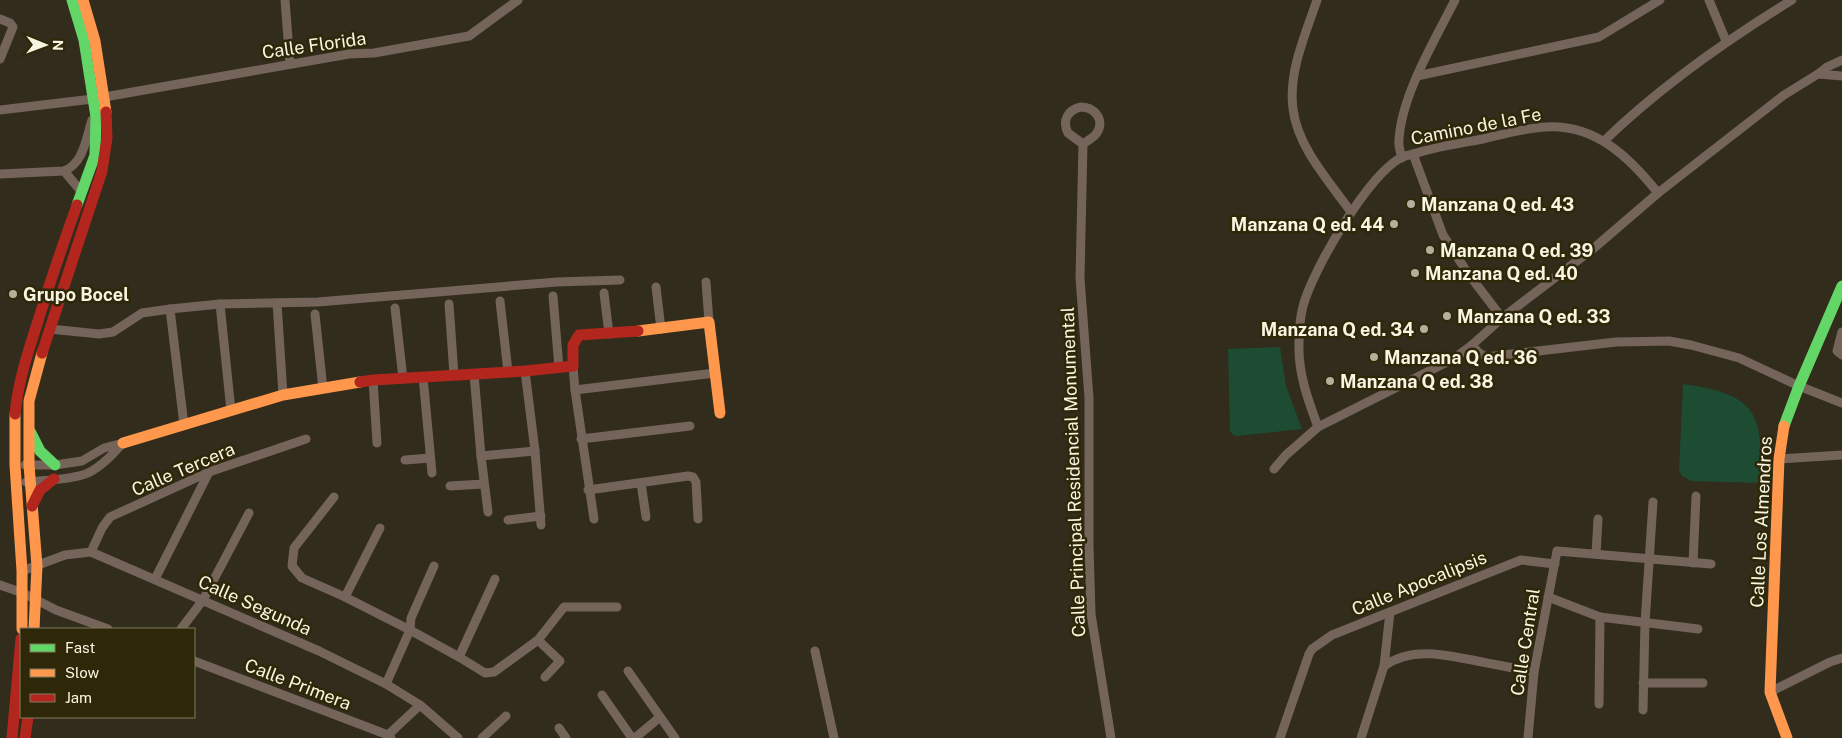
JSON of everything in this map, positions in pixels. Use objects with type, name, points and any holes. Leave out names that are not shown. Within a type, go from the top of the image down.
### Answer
[{"type":"main road","points":[[34,628],[37,566],[29,465],[28,423],[31,390],[106,159],[108,133],[97,102],[84,40],[72,0]]},
{"type":"main road","points":[[22,628],[23,593],[15,465],[15,418],[18,384],[81,191],[95,155],[97,102],[94,37],[91,21],[83,0]]},
{"type":"main road","points":[[56,266],[69,271]]},
{"type":"main road","name":"Calle Los Almendros","points":[[1787,738],[1770,692],[1779,459],[1787,416],[1841,293]]},
{"type":"main road","points":[[123,443],[283,395],[373,380],[525,371],[573,366],[573,342],[575,337],[579,335],[661,330],[709,322],[720,413]]},
{"type":"main road","points":[[28,423],[36,446],[43,456],[55,465]]},
{"type":"main road","points":[[32,506],[40,490],[54,478]]},
{"type":"main road","points":[[12,738],[20,673]]},
{"type":"main road","points":[[25,738],[28,718]]},
{"type":"street","points":[[285,0],[290,64]]},
{"type":"street","name":"Calle Florida","points":[[0,110],[97,102],[290,64],[349,54],[374,53],[469,36],[518,0]]},
{"type":"street","points":[[1317,0],[1296,67],[1292,89],[1293,108],[1298,129],[1306,147],[1351,212]]},
{"type":"street","points":[[1402,158],[1399,139],[1405,110],[1417,76],[1455,0]]},
{"type":"street","points":[[1417,76],[1599,37],[1660,0]]},
{"type":"street","points":[[1709,0],[1726,41]]},
{"type":"street","points":[[1604,141],[1646,102],[1726,41],[1792,0]]},
{"type":"street","points":[[0,19],[10,23],[13,27],[0,59]]},
{"type":"street","points":[[1274,469],[1286,455],[1318,428],[1453,359],[1502,318],[1594,248],[1658,193],[1784,96],[1827,67],[1842,60]]},
{"type":"street","points":[[1818,74],[1842,76]]},
{"type":"street","points":[[0,174],[64,171],[73,168],[79,160],[97,102]]},
{"type":"street","points":[[1080,106],[1095,112],[1100,122],[1097,133],[1083,144],[1068,133],[1065,122],[1070,112],[1080,106]]},
{"type":"street","name":"Camino de la Fe","points":[[1318,428],[1299,368],[1299,337],[1302,314],[1310,288],[1351,212],[1386,170],[1402,158],[1524,129],[1548,127],[1572,129],[1604,141],[1623,154],[1641,171],[1658,193]]},
{"type":"street","name":"Calle Principal Residencial Monumental","points":[[1083,144],[1080,278],[1089,398],[1091,614],[1111,738]]},
{"type":"street","points":[[1413,154],[1443,235],[1467,272],[1502,318]]},
{"type":"street","points":[[64,171],[81,191]]},
{"type":"street","points":[[50,329],[99,334],[112,332],[142,313],[220,304],[318,302],[557,282],[620,280]]},
{"type":"street","points":[[706,282],[709,322]]},
{"type":"street","points":[[656,287],[661,330]]},
{"type":"street","points":[[604,293],[609,334]]},
{"type":"street","points":[[553,296],[559,368]]},
{"type":"street","points":[[500,302],[508,372]]},
{"type":"street","points":[[277,303],[283,395]]},
{"type":"street","points":[[220,304],[232,411]]},
{"type":"street","points":[[449,304],[454,375]]},
{"type":"street","points":[[396,308],[403,379]]},
{"type":"street","points":[[170,309],[184,425]]},
{"type":"street","points":[[315,314],[323,389]]},
{"type":"street","points":[[1842,332],[1837,351],[1842,356]]},
{"type":"street","points":[[1472,345],[1486,357],[1616,342],[1669,341],[1739,358],[1799,386],[1842,403]]},
{"type":"street","points":[[573,366],[588,490],[594,519]]},
{"type":"street","points":[[508,520],[541,520],[525,371]]},
{"type":"street","points":[[575,390],[715,373]]},
{"type":"street","points":[[474,374],[488,512]]},
{"type":"street","points":[[423,377],[432,474]]},
{"type":"street","points":[[373,380],[378,443]]},
{"type":"street","points":[[582,439],[690,426]]},
{"type":"street","name":"Calle Tercera","points":[[92,552],[102,528],[110,517],[209,472],[306,439]]},
{"type":"street","points":[[15,465],[55,465],[82,461],[104,448],[123,443]]},
{"type":"street","points":[[16,483],[87,473],[108,459],[123,443]]},
{"type":"street","points":[[481,456],[535,451]]},
{"type":"street","points":[[1779,459],[1842,455]]},
{"type":"street","points":[[405,460],[430,458]]},
{"type":"street","points":[[82,461],[87,473]]},
{"type":"street","points":[[155,579],[209,472]]},
{"type":"street","points":[[588,490],[693,477],[696,482],[698,519]]},
{"type":"street","points":[[641,483],[646,517]]},
{"type":"street","points":[[450,486],[484,484]]},
{"type":"street","points":[[1693,563],[1696,496]]},
{"type":"street","points":[[334,497],[294,548],[292,566],[302,578],[345,597],[410,630],[485,674],[490,674],[538,640],[564,607],[618,607]]},
{"type":"street","points":[[1643,710],[1645,623],[1654,502]]},
{"type":"street","points":[[182,628],[203,600],[249,512]]},
{"type":"street","points":[[1598,519],[1596,554],[1711,564]]},
{"type":"street","points":[[345,597],[380,528]]},
{"type":"street","name":"Calle Central","points":[[1528,738],[1534,672],[1557,551],[1596,554]]},
{"type":"street","name":"Calle Segunda","points":[[22,571],[65,555],[92,552],[319,651],[386,684],[420,705],[458,738]]},
{"type":"street","name":"Calle Apocalipsis","points":[[1280,738],[1306,661],[1312,649],[1332,635],[1521,560],[1555,564]]},
{"type":"street","points":[[386,684],[410,630],[411,618],[434,566]]},
{"type":"street","points":[[458,657],[495,579]]},
{"type":"street","points":[[0,585],[23,593],[56,610],[105,628]]},
{"type":"street","points":[[1548,597],[1600,616],[1698,629]]},
{"type":"street","points":[[1361,738],[1384,666],[1390,612]]},
{"type":"street","points":[[1599,704],[1600,616]]},
{"type":"street","points":[[538,640],[560,662],[545,677]]},
{"type":"street","points":[[815,651],[834,738]]},
{"type":"street","points":[[1384,666],[1391,660],[1404,656],[1428,653],[1534,672]]},
{"type":"street","points":[[1770,692],[1830,662],[1842,658]]},
{"type":"street","name":"Calle Primera","points":[[195,661],[389,737]]},
{"type":"street","points":[[628,671],[675,738]]},
{"type":"street","points":[[1644,683],[1703,682]]},
{"type":"street","points":[[602,695],[633,738],[660,717]]},
{"type":"street","points":[[389,737],[420,705]]},
{"type":"street","points":[[482,738],[506,716]]},
{"type":"street","points":[[559,728],[566,738]]},
{"type":"green space","points":[[1280,347],[1286,386],[1302,429],[1233,435],[1230,431],[1228,349]]},
{"type":"green space","points":[[1683,384],[1707,388],[1726,394],[1740,401],[1750,411],[1757,424],[1760,439],[1760,483],[1691,481],[1682,476],[1679,470]]},
{"type":"traffic: fast","points":[[72,0],[84,40],[96,117],[95,155],[77,205]]},
{"type":"traffic: fast","points":[[1784,426],[1842,286]]},
{"type":"traffic: fast","points":[[31,433],[40,451],[55,465]]},
{"type":"traffic: slow","points":[[83,0],[95,41],[106,112]]},
{"type":"traffic: slow","points":[[638,331],[709,322],[720,413]]},
{"type":"traffic: slow","points":[[34,628],[37,566],[29,465],[29,401],[42,353]]},
{"type":"traffic: slow","points":[[123,443],[283,395],[360,382]]},
{"type":"traffic: slow","points":[[15,414],[15,465],[22,571],[22,628]]},
{"type":"traffic: slow","points":[[1784,426],[1779,459],[1770,692],[1787,738]]},
{"type":"traffic: jam","points":[[42,353],[102,171],[107,138],[106,112]]},
{"type":"traffic: jam","points":[[15,414],[18,390],[27,356],[77,205]]},
{"type":"traffic: jam","points":[[360,382],[573,366],[573,345],[579,335],[638,331]]},
{"type":"traffic: jam","points":[[32,506],[40,490],[54,479]]},
{"type":"traffic: jam","points":[[12,738],[20,650]]},
{"type":"traffic: jam","points":[[25,738],[28,718]]},
{"type":"place","name":"Manzana Q ed. 43","points":[[1411,204]]},
{"type":"place","name":"Manzana Q ed. 44","points":[[1394,224]]},
{"type":"place","name":"Manzana Q ed. 39","points":[[1430,250]]},
{"type":"place","name":"Manzana Q ed. 40","points":[[1415,273]]},
{"type":"place","name":"Grupo Bocel","points":[[13,294]]},
{"type":"place","name":"Manzana Q ed. 33","points":[[1447,316]]},
{"type":"place","name":"Manzana Q ed. 34","points":[[1424,329]]},
{"type":"place","name":"Manzana Q ed. 36","points":[[1374,357]]},
{"type":"place","name":"Manzana Q ed. 38","points":[[1330,381]]}]
